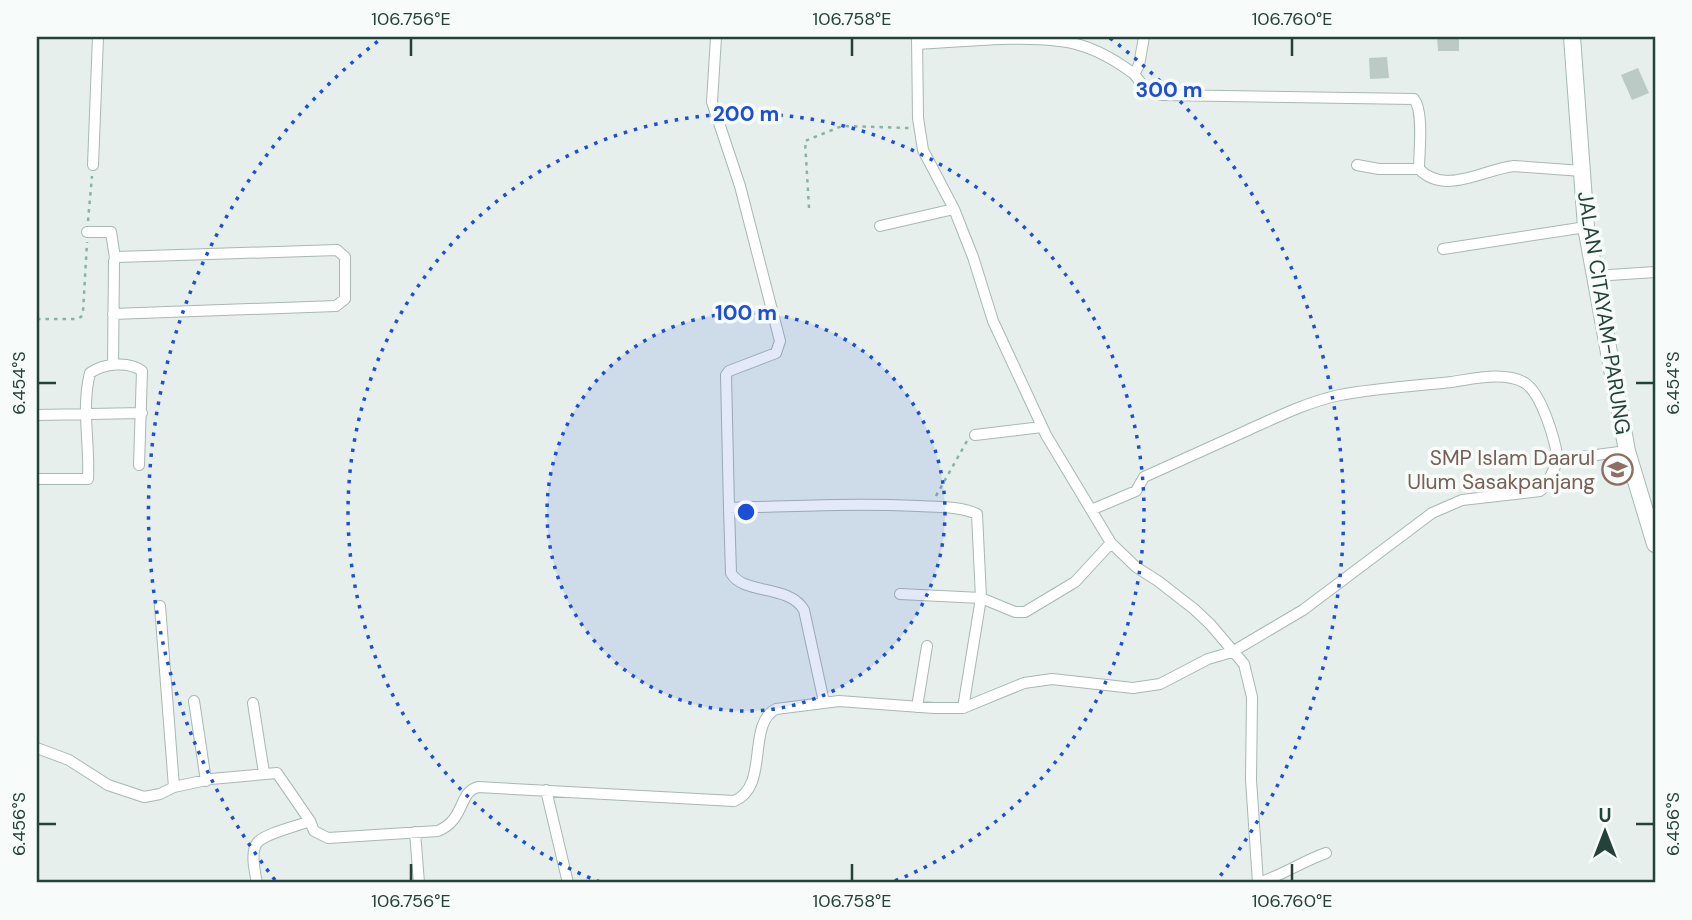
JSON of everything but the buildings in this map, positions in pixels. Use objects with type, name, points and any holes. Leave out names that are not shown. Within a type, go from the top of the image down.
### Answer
[{"type":"main road","name":"JALAN CITAYAM-PARUNG","points":[[1572,37],[1586,227],[1627,451],[1655,544]]},
{"type":"street","points":[[93,166],[98,37]]},
{"type":"street","points":[[716,37],[712,103],[740,186],[780,334],[776,353],[729,371],[726,375],[731,573],[740,582],[791,597],[800,604],[804,610],[824,702]]},
{"type":"street","points":[[1134,74],[1139,65],[1144,37]]},
{"type":"street","points":[[1326,853],[1296,865],[1290,872],[1258,883],[1251,780],[1252,697],[1244,664],[1194,609],[1136,567],[1111,543],[1042,426],[993,321],[973,257],[954,209],[923,150],[919,129],[917,40],[1062,41],[1089,48],[1115,60],[1134,74],[1148,92],[1162,94],[1410,98],[1418,103],[1419,169],[1426,177],[1441,181],[1477,177],[1514,166],[1582,171]]},
{"type":"street","points":[[1357,165],[1380,169],[1419,169]]},
{"type":"street","points":[[880,226],[954,209]]},
{"type":"street","points":[[1443,249],[1586,227]]},
{"type":"street","points":[[87,232],[111,232],[115,258],[113,365]]},
{"type":"street","points":[[113,314],[336,306],[345,299],[345,257],[337,250],[115,258]]},
{"type":"street","points":[[1595,276],[1655,272]]},
{"type":"street","points":[[37,480],[88,479],[85,415],[90,373],[113,365],[136,366],[142,371],[139,465]]},
{"type":"street","points":[[37,748],[69,761],[108,785],[144,797],[206,780],[277,773],[314,831],[328,838],[438,831],[449,826],[460,812],[466,793],[478,787],[734,801],[740,798],[750,785],[763,722],[770,712],[824,702],[963,708],[1024,683],[1052,679],[1133,688],[1147,687],[1171,679],[1208,659],[1232,652],[1320,598],[1432,513],[1462,500],[1540,491],[1546,486],[1558,460],[1556,442],[1534,391],[1511,378],[1457,381],[1340,396],[1303,406],[1144,477],[1136,491],[1091,510]]},
{"type":"street","points":[[37,415],[142,413]]},
{"type":"street","points":[[975,435],[1042,426]]},
{"type":"street","points":[[1558,460],[1627,451]]},
{"type":"street","points":[[729,509],[829,504],[931,506],[968,510],[977,514],[981,598],[963,708]]},
{"type":"street","points":[[900,594],[981,598],[1015,612],[1025,612],[1075,582],[1111,543]]},
{"type":"street","points":[[160,606],[174,787]]},
{"type":"street","points":[[917,707],[927,646]]},
{"type":"street","points":[[194,701],[206,780]]},
{"type":"street","points":[[253,703],[264,773]]},
{"type":"street","points":[[546,790],[568,883]]},
{"type":"street","points":[[257,883],[254,850],[257,843],[267,836],[310,821]]},
{"type":"street","points":[[415,832],[419,883]]},
{"type":"path","points":[[808,208],[805,141],[842,126],[919,129]]},
{"type":"path","points":[[37,319],[76,319],[81,317],[83,312],[93,166]]},
{"type":"path","points":[[931,506],[967,441],[975,435]]},
{"type":"place","name":"SMP Islam Daarul Ulum Sasakpanjang","points":[[1618,470]]}]
